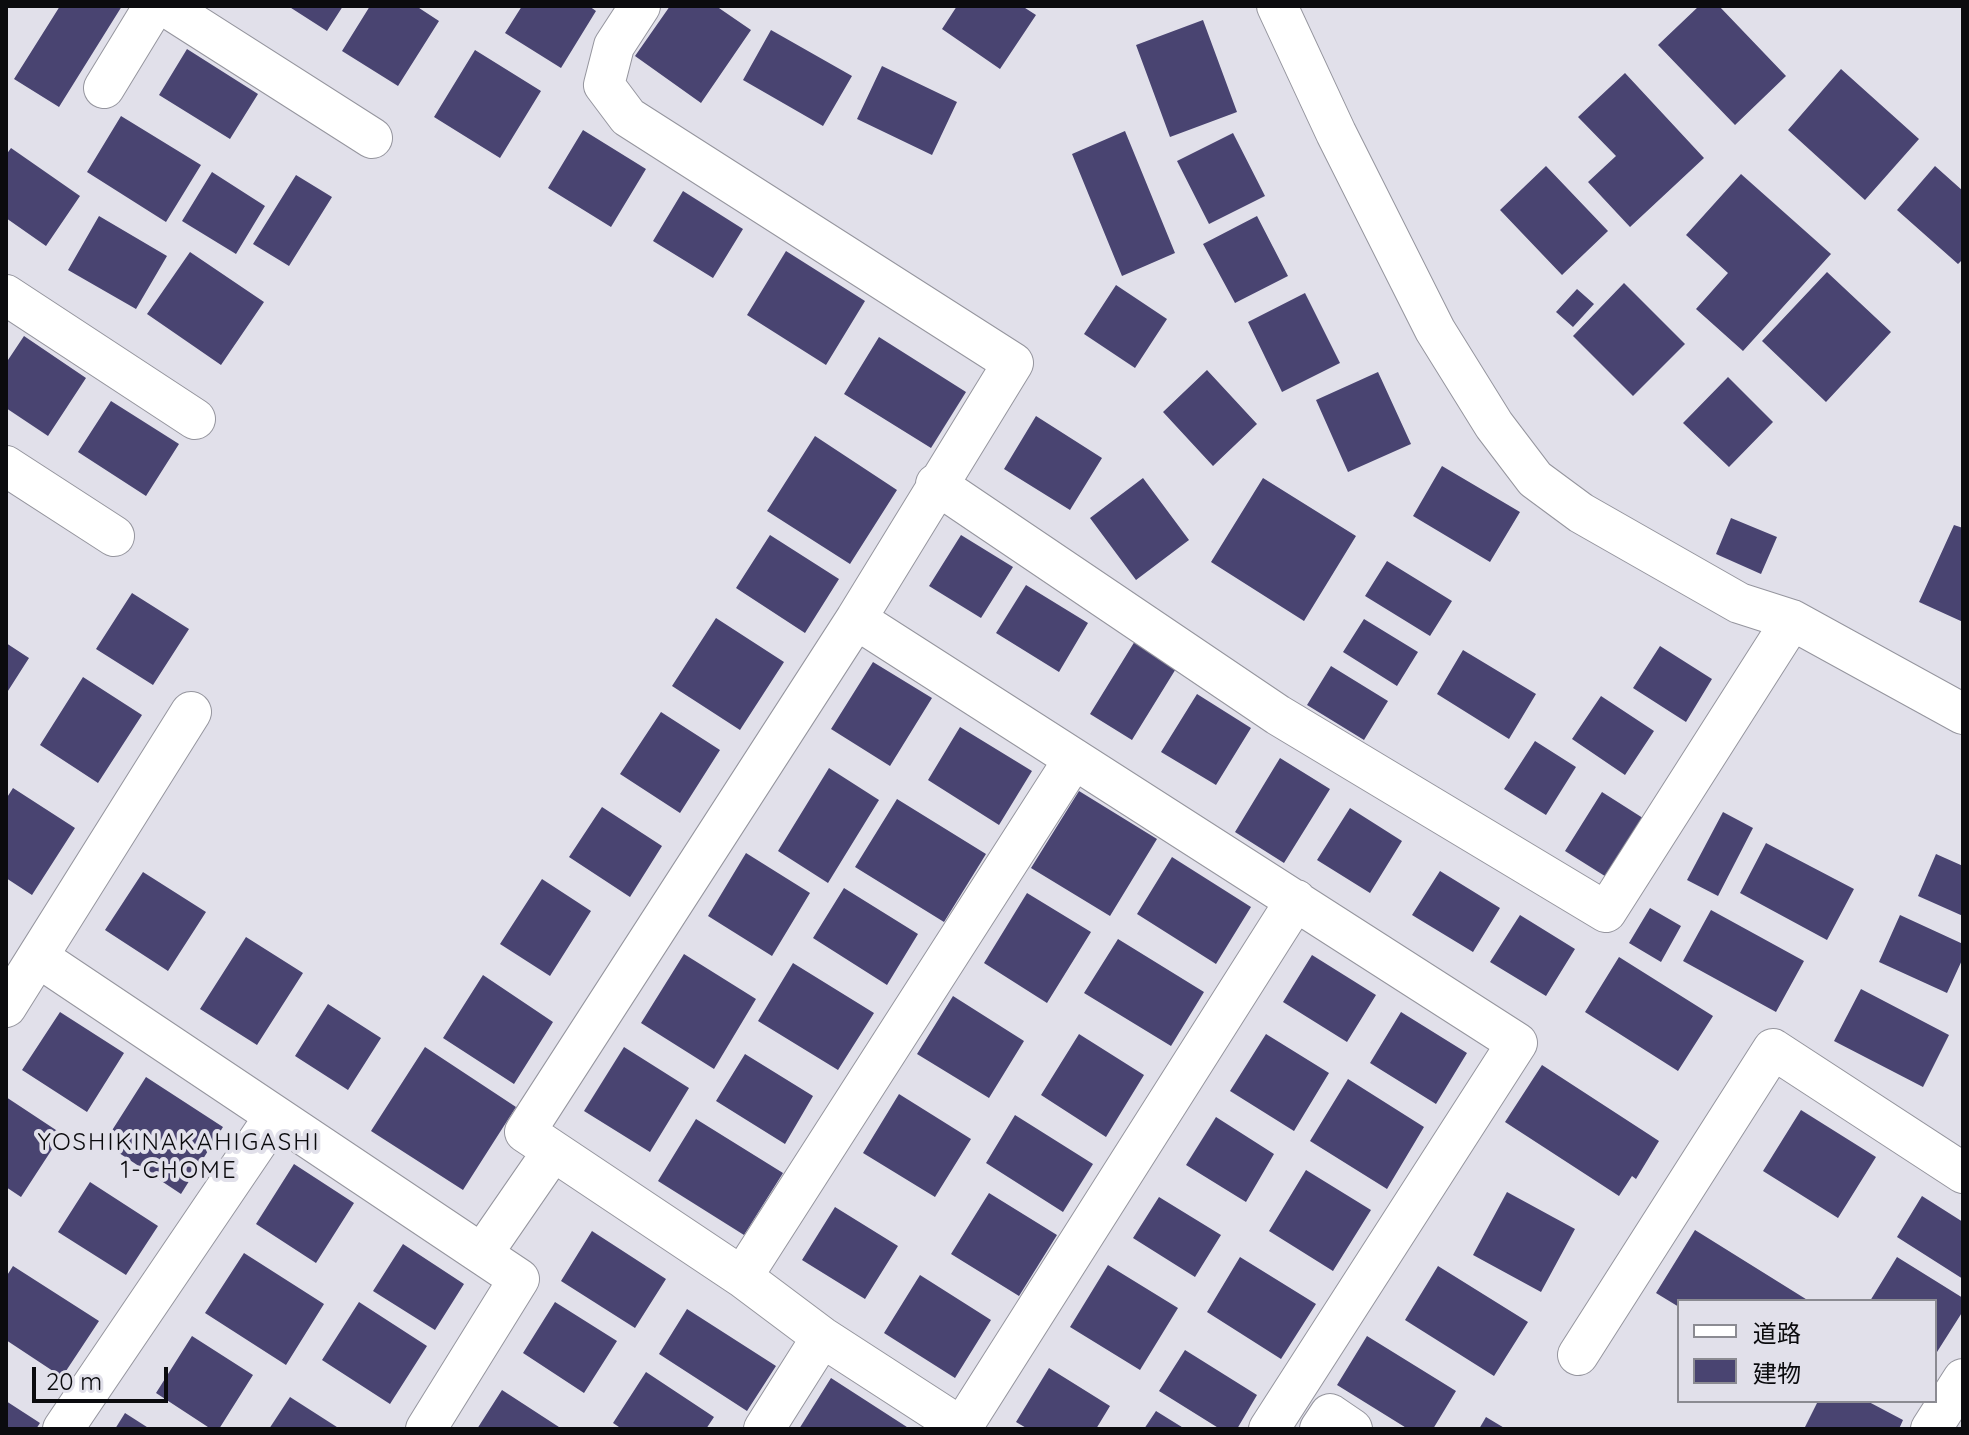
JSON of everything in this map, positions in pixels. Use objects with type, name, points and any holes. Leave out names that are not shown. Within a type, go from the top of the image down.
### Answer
[{"type":"street","points":[[104,88],[154,6]]},
{"type":"street","points":[[165,6],[372,138]]},
{"type":"street","points":[[640,6],[614,46],[604,85],[628,117],[1013,363],[856,619],[525,1132],[742,1277],[822,1337],[963,1428],[1296,900]]},
{"type":"street","points":[[1277,6],[1336,133],[1435,330],[1494,425],[1535,479],[1581,513],[1739,603],[1792,620],[1963,714]]},
{"type":"street","points":[[6,295],[195,419]]},
{"type":"street","points":[[6,466],[114,536]]},
{"type":"street","points":[[936,484],[1278,715],[1606,912],[1792,620]]},
{"type":"street","points":[[856,619],[1517,1043],[1269,1429]]},
{"type":"street","points":[[6,1007],[191,712]]},
{"type":"street","points":[[742,1277],[1074,759]]},
{"type":"street","points":[[38,957],[519,1279],[426,1429]]},
{"type":"street","points":[[1578,1355],[1773,1049],[1963,1173]]},
{"type":"street","points":[[63,1429],[275,1116]]},
{"type":"street","points":[[482,1254],[553,1151]]},
{"type":"street","points":[[764,1429],[822,1337]]},
{"type":"street","points":[[1931,1429],[1963,1379]]},
{"type":"street","points":[[1320,1429],[1330,1414],[1352,1429]]},
{"type":"building","points":[[60,6],[122,6],[59,107],[14,79]]},
{"type":"building","points":[[288,6],[343,6],[327,31]]},
{"type":"building","points":[[370,6],[416,6],[439,21],[398,86],[342,51]]},
{"type":"building","points":[[522,6],[589,6],[596,11],[561,68],[505,33]]},
{"type":"building","points":[[670,6],[716,6],[751,30],[701,103],[635,56]]},
{"type":"building","points":[[957,6],[1022,6],[1036,15],[1000,69],[942,29]]},
{"type":"building","points":[[1699,6],[1719,6],[1786,76],[1735,125],[1658,45]]},
{"type":"building","points":[[1203,20],[1237,112],[1170,137],[1136,45]]},
{"type":"building","points":[[771,30],[852,76],[823,126],[743,80]]},
{"type":"building","points":[[187,49],[258,94],[230,139],[159,95]]},
{"type":"building","points":[[475,50],[541,91],[500,158],[434,117]]},
{"type":"building","points":[[882,66],[957,102],[932,155],[857,119]]},
{"type":"building","points":[[1841,69],[1919,139],[1865,200],[1788,130]]},
{"type":"building","points":[[1625,73],[1704,158],[1630,227],[1588,182],[1616,156],[1578,117]]},
{"type":"building","points":[[121,116],[201,165],[166,222],[87,172]]},
{"type":"building","points":[[583,130],[646,169],[611,227],[548,188]]},
{"type":"building","points":[[1125,131],[1175,253],[1122,276],[1072,154]]},
{"type":"building","points":[[1233,133],[1265,196],[1209,224],[1177,161]]},
{"type":"building","points":[[11,148],[80,196],[46,246],[6,218],[6,155]]},
{"type":"building","points":[[1546,166],[1608,231],[1562,275],[1500,210]]},
{"type":"building","points":[[1935,166],[1963,191],[1963,259],[1958,264],[1897,210]]},
{"type":"building","points":[[212,172],[265,206],[236,254],[182,221]]},
{"type":"building","points":[[1741,174],[1831,254],[1743,351],[1696,309],[1728,273],[1686,235]]},
{"type":"building","points":[[296,175],[332,197],[289,266],[253,244]]},
{"type":"building","points":[[683,191],[743,229],[713,278],[653,241]]},
{"type":"building","points":[[99,216],[167,256],[136,309],[68,270]]},
{"type":"building","points":[[1257,216],[1288,276],[1235,303],[1203,244]]},
{"type":"building","points":[[786,251],[865,301],[826,365],[747,315]]},
{"type":"building","points":[[190,252],[264,302],[221,365],[147,314]]},
{"type":"building","points":[[1827,272],[1891,332],[1826,402],[1762,341]]},
{"type":"building","points":[[1624,283],[1685,344],[1633,396],[1573,336]]},
{"type":"building","points":[[1116,285],[1167,319],[1135,368],[1084,334]]},
{"type":"building","points":[[1577,289],[1594,304],[1573,327],[1556,312]]},
{"type":"building","points":[[1305,293],[1340,363],[1282,392],[1248,322]]},
{"type":"building","points":[[24,336],[86,378],[48,436],[6,408],[6,363]]},
{"type":"building","points":[[879,337],[966,392],[931,448],[844,394]]},
{"type":"building","points":[[1207,370],[1257,424],[1213,466],[1163,412]]},
{"type":"building","points":[[1378,372],[1411,444],[1348,472],[1316,400]]},
{"type":"building","points":[[1728,377],[1773,422],[1729,467],[1683,423]]},
{"type":"building","points":[[111,401],[179,444],[146,496],[78,452]]},
{"type":"building","points":[[1036,416],[1102,458],[1070,510],[1004,469]]},
{"type":"building","points":[[815,436],[897,490],[850,564],[767,511]]},
{"type":"building","points":[[1442,466],[1520,512],[1490,562],[1413,516]]},
{"type":"building","points":[[1143,478],[1189,540],[1136,580],[1090,518]]},
{"type":"building","points":[[1263,478],[1356,536],[1304,621],[1211,562]]},
{"type":"building","points":[[1731,518],[1777,537],[1761,574],[1716,554]]},
{"type":"building","points":[[1954,525],[1963,528],[1963,622],[1919,602]]},
{"type":"building","points":[[770,535],[839,579],[805,633],[736,588]]},
{"type":"building","points":[[961,535],[1013,567],[981,618],[929,586]]},
{"type":"building","points":[[1387,561],[1452,601],[1430,636],[1365,596]]},
{"type":"building","points":[[1026,585],[1088,623],[1059,672],[996,633]]},
{"type":"building","points":[[132,593],[189,629],[153,685],[96,649]]},
{"type":"building","points":[[716,618],[784,662],[740,730],[672,686]]},
{"type":"building","points":[[1364,619],[1418,652],[1397,686],[1343,652]]},
{"type":"building","points":[[1135,641],[1177,667],[1132,740],[1090,714]]},
{"type":"building","points":[[6,643],[29,658],[6,694]]},
{"type":"building","points":[[1660,646],[1712,679],[1686,722],[1633,688]]},
{"type":"building","points":[[1463,650],[1536,694],[1509,739],[1437,694]]},
{"type":"building","points":[[873,662],[932,698],[890,766],[831,729]]},
{"type":"building","points":[[1331,666],[1388,701],[1364,740],[1307,705]]},
{"type":"building","points":[[83,677],[142,715],[98,783],[40,745]]},
{"type":"building","points":[[1197,694],[1251,728],[1216,785],[1161,752]]},
{"type":"building","points":[[1601,696],[1654,731],[1625,775],[1572,739]]},
{"type":"building","points":[[661,712],[720,750],[680,813],[620,774]]},
{"type":"building","points":[[960,727],[1032,771],[999,825],[928,780]]},
{"type":"building","points":[[1535,741],[1576,767],[1546,815],[1504,789]]},
{"type":"building","points":[[1280,758],[1330,789],[1284,863],[1235,832]]},
{"type":"building","points":[[829,768],[879,800],[828,883],[778,851]]},
{"type":"building","points":[[13,788],[75,828],[32,895],[6,878],[6,799]]},
{"type":"building","points":[[1079,791],[1157,839],[1110,916],[1031,868]]},
{"type":"building","points":[[1602,792],[1646,820],[1608,878],[1565,851]]},
{"type":"building","points":[[897,799],[986,854],[944,922],[855,867]]},
{"type":"building","points":[[602,807],[662,846],[630,897],[569,857]]},
{"type":"building","points":[[1350,808],[1402,841],[1370,893],[1317,860]]},
{"type":"building","points":[[1723,812],[1753,828],[1718,896],[1687,880]]},
{"type":"building","points":[[1766,843],[1854,889],[1827,940],[1740,893]]},
{"type":"building","points":[[746,853],[810,893],[772,956],[708,916]]},
{"type":"building","points":[[1936,854],[1963,866],[1963,916],[1918,896]]},
{"type":"building","points":[[1172,857],[1251,907],[1216,964],[1137,914]]},
{"type":"building","points":[[1440,871],[1500,908],[1473,952],[1412,915]]},
{"type":"building","points":[[143,872],[206,912],[168,971],[105,930]]},
{"type":"building","points":[[542,879],[591,911],[550,976],[500,944]]},
{"type":"building","points":[[844,888],[918,934],[887,985],[813,938]]},
{"type":"building","points":[[1027,893],[1091,932],[1047,1003],[984,963]]},
{"type":"building","points":[[1650,908],[1681,926],[1661,962],[1629,943]]},
{"type":"building","points":[[1711,910],[1804,961],[1776,1012],[1683,961]]},
{"type":"building","points":[[1520,915],[1575,949],[1546,996],[1490,962]]},
{"type":"building","points":[[1900,915],[1963,944],[1963,958],[1947,993],[1879,962]]},
{"type":"building","points":[[246,937],[303,973],[257,1045],[200,1009]]},
{"type":"building","points":[[1118,939],[1204,992],[1171,1046],[1084,993]]},
{"type":"building","points":[[684,954],[756,999],[714,1069],[641,1023]]},
{"type":"building","points":[[1312,955],[1376,995],[1347,1042],[1283,1002]]},
{"type":"building","points":[[1619,957],[1713,1016],[1678,1071],[1585,1012]]},
{"type":"building","points":[[793,963],[874,1013],[838,1070],[758,1021]]},
{"type":"building","points":[[483,975],[553,1022],[514,1084],[443,1038]]},
{"type":"building","points":[[1861,989],[1949,1035],[1923,1087],[1834,1041]]},
{"type":"building","points":[[953,996],[1024,1041],[989,1098],[917,1054]]},
{"type":"building","points":[[328,1004],[381,1038],[348,1090],[295,1056]]},
{"type":"building","points":[[60,1012],[124,1053],[87,1112],[22,1070]]},
{"type":"building","points":[[1401,1012],[1467,1053],[1436,1104],[1370,1063]]},
{"type":"building","points":[[1079,1034],[1144,1075],[1106,1137],[1041,1095]]},
{"type":"building","points":[[1266,1034],[1329,1073],[1294,1131],[1230,1091]]},
{"type":"building","points":[[425,1047],[516,1107],[463,1190],[371,1131]]},
{"type":"building","points":[[624,1047],[689,1088],[650,1152],[584,1111]]},
{"type":"building","points":[[745,1054],[813,1096],[785,1144],[716,1101]]},
{"type":"building","points":[[1542,1065],[1659,1141],[1636,1179],[1632,1176],[1619,1196],[1505,1122]]},
{"type":"building","points":[[146,1077],[223,1127],[181,1194],[104,1143]]},
{"type":"building","points":[[1348,1079],[1424,1127],[1387,1189],[1310,1141]]},
{"type":"building","points":[[899,1094],[971,1139],[935,1197],[863,1153]]},
{"type":"building","points":[[6,1097],[62,1134],[21,1197],[6,1187]]},
{"type":"building","points":[[1801,1110],[1876,1157],[1838,1218],[1763,1171]]},
{"type":"building","points":[[1015,1115],[1093,1164],[1063,1212],[986,1163]]},
{"type":"building","points":[[1216,1117],[1274,1154],[1246,1202],[1186,1165]]},
{"type":"building","points":[[696,1119],[783,1173],[744,1235],[658,1181]]},
{"type":"building","points":[[294,1164],[354,1203],[316,1263],[256,1224]]},
{"type":"building","points":[[1306,1170],[1371,1210],[1333,1271],[1269,1231]]},
{"type":"building","points":[[90,1182],[158,1226],[126,1275],[58,1232]]},
{"type":"building","points":[[1507,1192],[1575,1229],[1541,1292],[1473,1255]]},
{"type":"building","points":[[989,1193],[1057,1235],[1019,1296],[951,1254]]},
{"type":"building","points":[[1922,1196],[1963,1222],[1963,1279],[1897,1237]]},
{"type":"building","points":[[1159,1197],[1221,1235],[1195,1277],[1133,1238]]},
{"type":"building","points":[[835,1207],[898,1246],[865,1299],[802,1260]]},
{"type":"building","points":[[1695,1230],[1806,1299],[1677,1299],[1677,1306],[1656,1293]]},
{"type":"building","points":[[592,1231],[666,1279],[635,1328],[561,1281]]},
{"type":"building","points":[[403,1244],[464,1284],[435,1330],[373,1291]]},
{"type":"building","points":[[244,1253],[324,1304],[286,1365],[205,1313]]},
{"type":"building","points":[[1240,1257],[1316,1304],[1281,1359],[1207,1312]]},
{"type":"building","points":[[1897,1257],[1963,1298],[1963,1311],[1937,1352],[1937,1299],[1871,1299]]},
{"type":"building","points":[[1108,1265],[1178,1308],[1140,1370],[1070,1327]]},
{"type":"building","points":[[13,1266],[99,1321],[62,1377],[6,1340],[6,1277]]},
{"type":"building","points":[[1438,1266],[1528,1322],[1494,1376],[1405,1320]]},
{"type":"building","points":[[920,1275],[991,1320],[955,1378],[884,1333]]},
{"type":"building","points":[[359,1302],[427,1346],[390,1404],[322,1360]]},
{"type":"building","points":[[555,1302],[617,1341],[584,1393],[523,1353]]},
{"type":"building","points":[[687,1309],[776,1366],[747,1411],[659,1354]]},
{"type":"building","points":[[192,1336],[253,1375],[219,1429],[211,1429],[156,1393]]},
{"type":"building","points":[[1367,1336],[1456,1391],[1433,1429],[1408,1429],[1337,1385]]},
{"type":"building","points":[[1185,1350],[1257,1395],[1237,1429],[1220,1429],[1159,1391]]},
{"type":"building","points":[[1049,1368],[1110,1406],[1096,1429],[1028,1429],[1016,1422]]},
{"type":"building","points":[[646,1372],[714,1417],[706,1429],[622,1429],[613,1423]]},
{"type":"building","points":[[831,1378],[910,1429],[799,1429]]},
{"type":"building","points":[[502,1390],[562,1429],[477,1429]]},
{"type":"building","points":[[290,1397],[340,1429],[269,1429]]},
{"type":"building","points":[[6,1401],[40,1423],[36,1429],[6,1429]]},
{"type":"building","points":[[1817,1403],[1871,1403],[1903,1420],[1899,1429],[1804,1429]]},
{"type":"building","points":[[1156,1411],[1185,1429],[1144,1429]]},
{"type":"building","points":[[125,1413],[150,1429],[115,1429]]},
{"type":"building","points":[[1486,1417],[1506,1429],[1479,1429]]},
{"type":"district","name":"YOSHIKINAKAHIGASHI 1-CHOME","points":[[179,1157]]}]
